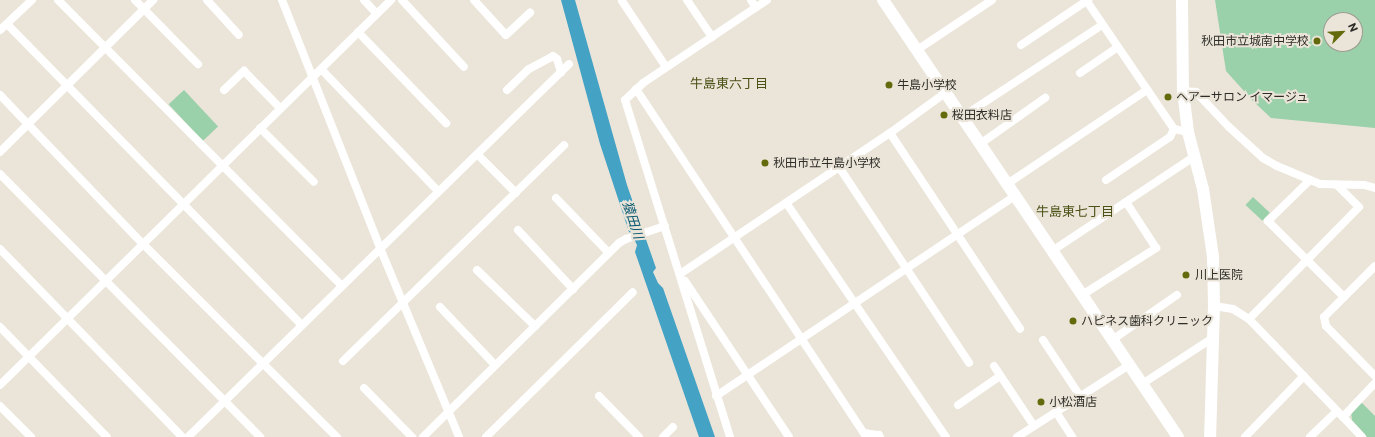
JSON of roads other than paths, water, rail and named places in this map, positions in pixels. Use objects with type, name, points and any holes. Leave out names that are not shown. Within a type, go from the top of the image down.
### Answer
[{"type":"street","points":[[0,30],[32,0]]},
{"type":"street","points":[[58,0],[106,47],[221,167],[342,286]]},
{"type":"street","points":[[135,0],[198,64]]},
{"type":"street","points":[[0,152],[153,0]]},
{"type":"street","points":[[207,0],[239,35]]},
{"type":"street","points":[[282,0],[380,248],[459,437]]},
{"type":"street","points":[[364,0],[376,13]]},
{"type":"street","points":[[0,385],[376,13],[391,0]]},
{"type":"street","points":[[402,0],[464,68]]},
{"type":"street","points":[[474,0],[506,35],[530,13]]},
{"type":"street","points":[[687,0],[712,37]]},
{"type":"street","points":[[751,0],[756,8]]},
{"type":"street","points":[[730,437],[625,100],[636,89],[666,67],[767,0]]},
{"type":"street","points":[[917,50],[992,0]]},
{"type":"street","points":[[1021,45],[1087,0],[1102,25],[1174,129],[1188,132]]},
{"type":"street","points":[[1182,0],[1183,91],[1188,132],[1203,189],[1213,257],[1214,337],[1210,437]]},
{"type":"street","points":[[622,1],[666,67]]},
{"type":"street","points":[[888,2],[917,50],[1178,437]]},
{"type":"street","points":[[7,24],[301,324]]},
{"type":"street","points":[[962,117],[1102,25]]},
{"type":"street","points":[[358,32],[446,122]]},
{"type":"street","points":[[1080,73],[1118,47]]},
{"type":"street","points":[[507,90],[529,69],[553,56],[557,59],[560,72]]},
{"type":"street","points":[[188,437],[263,364],[301,324],[342,286],[568,64]]},
{"type":"street","points":[[321,69],[438,191]]},
{"type":"street","points":[[224,90],[244,71],[280,108]]},
{"type":"street","points":[[636,89],[864,433],[879,435],[880,437]]},
{"type":"street","points":[[1007,184],[1148,90]]},
{"type":"street","points":[[1183,91],[1196,92],[1229,127],[1263,158],[1320,184],[1375,188]]},
{"type":"street","points":[[680,274],[787,204],[946,93]]},
{"type":"street","points":[[0,95],[29,123],[143,244],[337,437]]},
{"type":"street","points":[[980,144],[1046,98]]},
{"type":"street","points":[[260,128],[314,182]]},
{"type":"street","points":[[1106,180],[1170,137],[1174,129]]},
{"type":"street","points":[[890,133],[1020,329]]},
{"type":"street","points":[[343,361],[564,145]]},
{"type":"street","points":[[477,154],[516,193]]},
{"type":"street","points":[[1052,251],[1195,156]]},
{"type":"street","points":[[839,167],[969,363]]},
{"type":"street","points":[[0,174],[260,437]]},
{"type":"street","points":[[1310,180],[1268,221],[1305,260],[1344,297]]},
{"type":"street","points":[[1249,319],[1305,260],[1359,207],[1337,185]]},
{"type":"street","points":[[716,396],[1015,196]]},
{"type":"street","points":[[556,198],[609,253]]},
{"type":"street","points":[[1082,295],[1156,248],[1126,202]]},
{"type":"street","points":[[787,204],[946,437]]},
{"type":"street","points":[[423,437],[609,253],[626,239],[665,226]]},
{"type":"street","points":[[518,230],[573,289]]},
{"type":"street","points":[[0,249],[182,437]]},
{"type":"street","points":[[1375,266],[1324,317],[1326,326],[1375,376]]},
{"type":"street","points":[[477,270],[535,326]]},
{"type":"street","points":[[680,274],[789,437]]},
{"type":"street","points":[[486,437],[633,292]]},
{"type":"street","points":[[1112,340],[1177,295]]},
{"type":"street","points":[[1214,306],[1233,309],[1249,319],[1360,436]]},
{"type":"street","points":[[440,307],[495,365]]},
{"type":"street","points":[[0,327],[107,437]]},
{"type":"street","points":[[1142,384],[1214,337]]},
{"type":"street","points":[[1043,340],[1080,396]]},
{"type":"street","points":[[1018,437],[1129,364]]},
{"type":"street","points":[[994,366],[1034,426]]},
{"type":"street","points":[[958,405],[1000,376]]},
{"type":"street","points":[[1245,437],[1304,376]]},
{"type":"street","points":[[1310,437],[1340,414],[1375,383]]},
{"type":"street","points":[[364,388],[412,437]]},
{"type":"street","points":[[599,396],[640,437]]},
{"type":"street","points":[[0,406],[31,437]]},
{"type":"street","points":[[1056,412],[1072,437]]},
{"type":"street","points":[[663,437],[673,427]]},
{"type":"water","name":"猿田川","points":[[561,0],[575,0],[627,185],[656,268],[653,272],[658,283],[663,288],[715,437],[699,437],[635,252],[637,245],[629,232],[600,144]]},
{"type":"place","name":"秋田市立城南中学校","points":[[1317,41]]},
{"type":"place","name":"牛島小学校","points":[[889,85]]},
{"type":"place","name":"ヘアーサロン イマージュ","points":[[1168,97]]},
{"type":"place","name":"桜田衣料店","points":[[944,115]]},
{"type":"place","name":"秋田市立牛島小学校","points":[[765,163]]},
{"type":"place","name":"川上医院","points":[[1186,275]]},
{"type":"place","name":"ハピネス歯科クリニック","points":[[1073,321]]},
{"type":"place","name":"小松酒店","points":[[1041,402]]},
{"type":"district","name":"牛島東六丁目","points":[[729,83]]},
{"type":"district","name":"牛島東七丁目","points":[[1075,211]]}]
